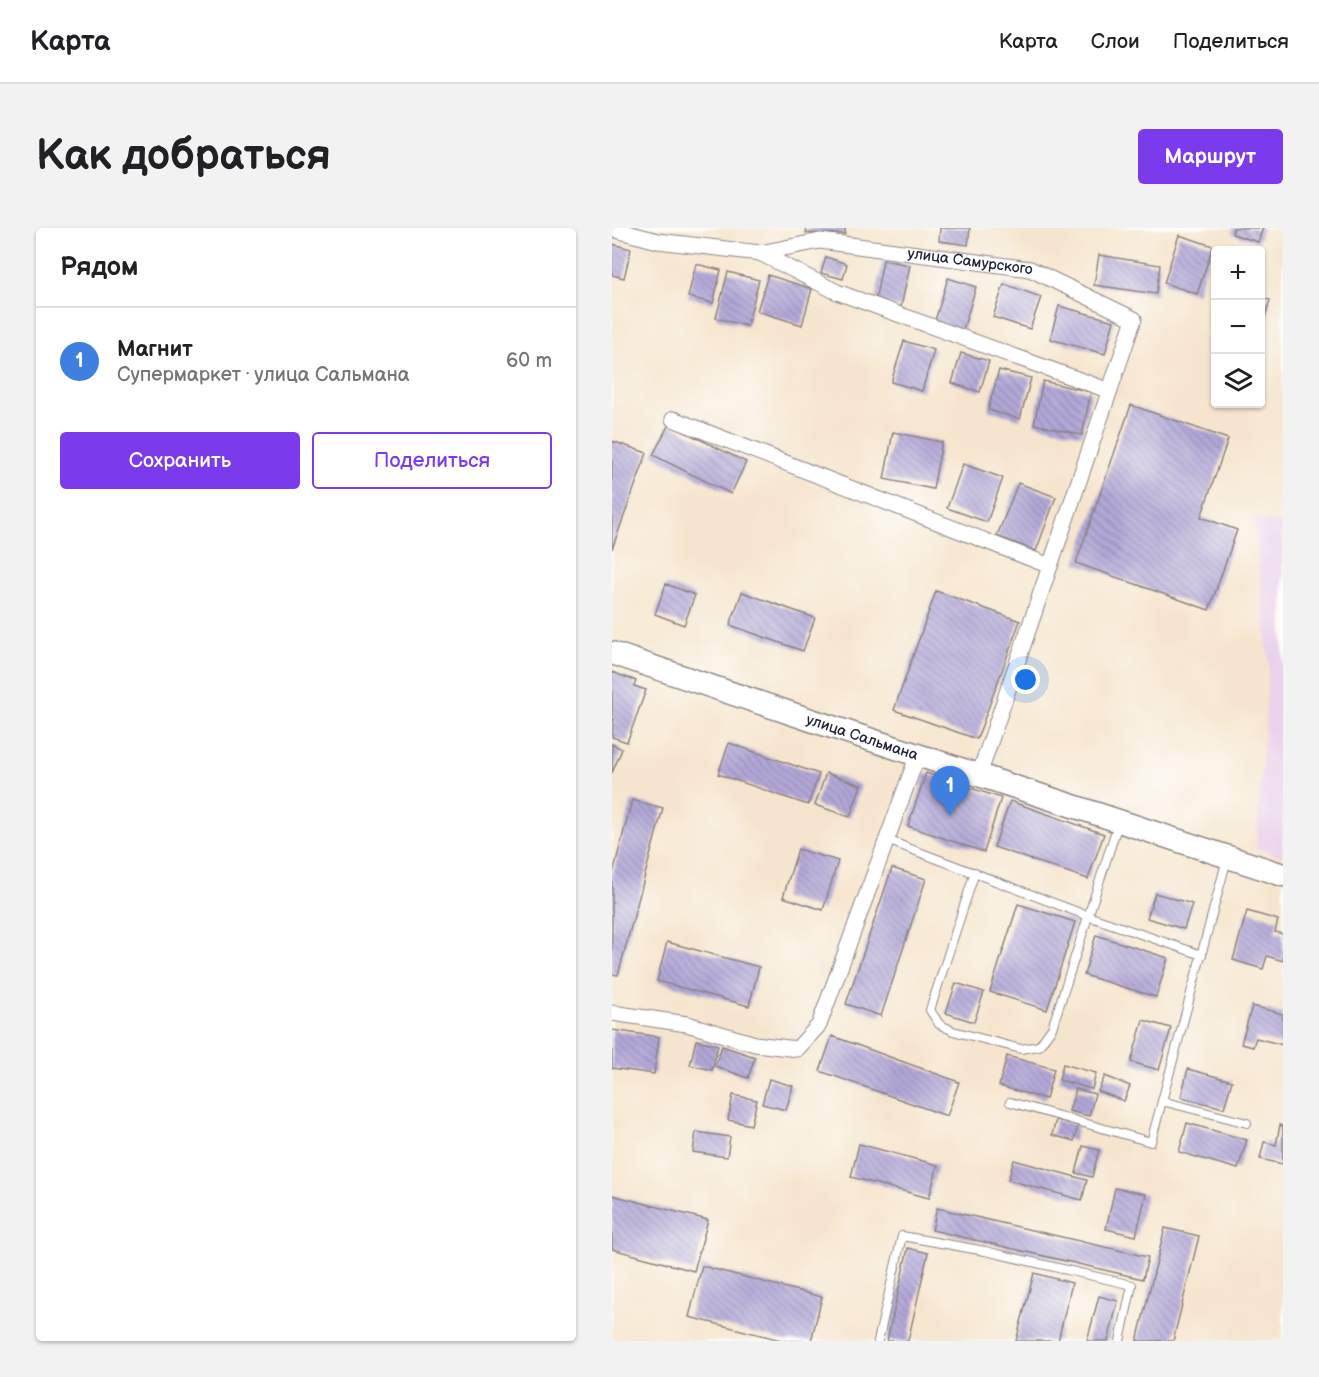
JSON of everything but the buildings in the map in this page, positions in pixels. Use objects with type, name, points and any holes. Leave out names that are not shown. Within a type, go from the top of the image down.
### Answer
[{"type":"main road","name":"улица Сальмана","points":[[612,653],[917,757],[979,775],[1283,875]]},
{"type":"street","name":"улица Самурского","points":[[612,229],[658,241],[760,252],[820,241],[1030,269],[1134,320],[1110,391],[837,292],[760,252]]},
{"type":"street","points":[[979,775],[1110,391]]},
{"type":"street","points":[[673,419],[1050,566]]},
{"type":"street","points":[[612,1013],[687,1024],[755,1044],[798,1048],[819,1025],[917,757]]},
{"type":"lane","points":[[975,872],[930,1010],[939,1024],[952,1031],[1021,1048],[1039,1046],[1052,1028],[1119,821]]},
{"type":"lane","points":[[887,840],[1088,916],[1202,955]]},
{"type":"lane","points":[[1010,1102],[1151,1142],[1227,857]]},
{"type":"lane","points":[[1162,1101],[1247,1124]]},
{"type":"lane","points":[[878,1341],[902,1236],[986,1251],[1132,1285],[1120,1341]]},
{"type":"shaded area","points":[[1254,517],[1283,524],[1283,857],[1256,848],[1269,666]]},
{"type":"place","name":"Магнит","points":[[950,816]]}]
